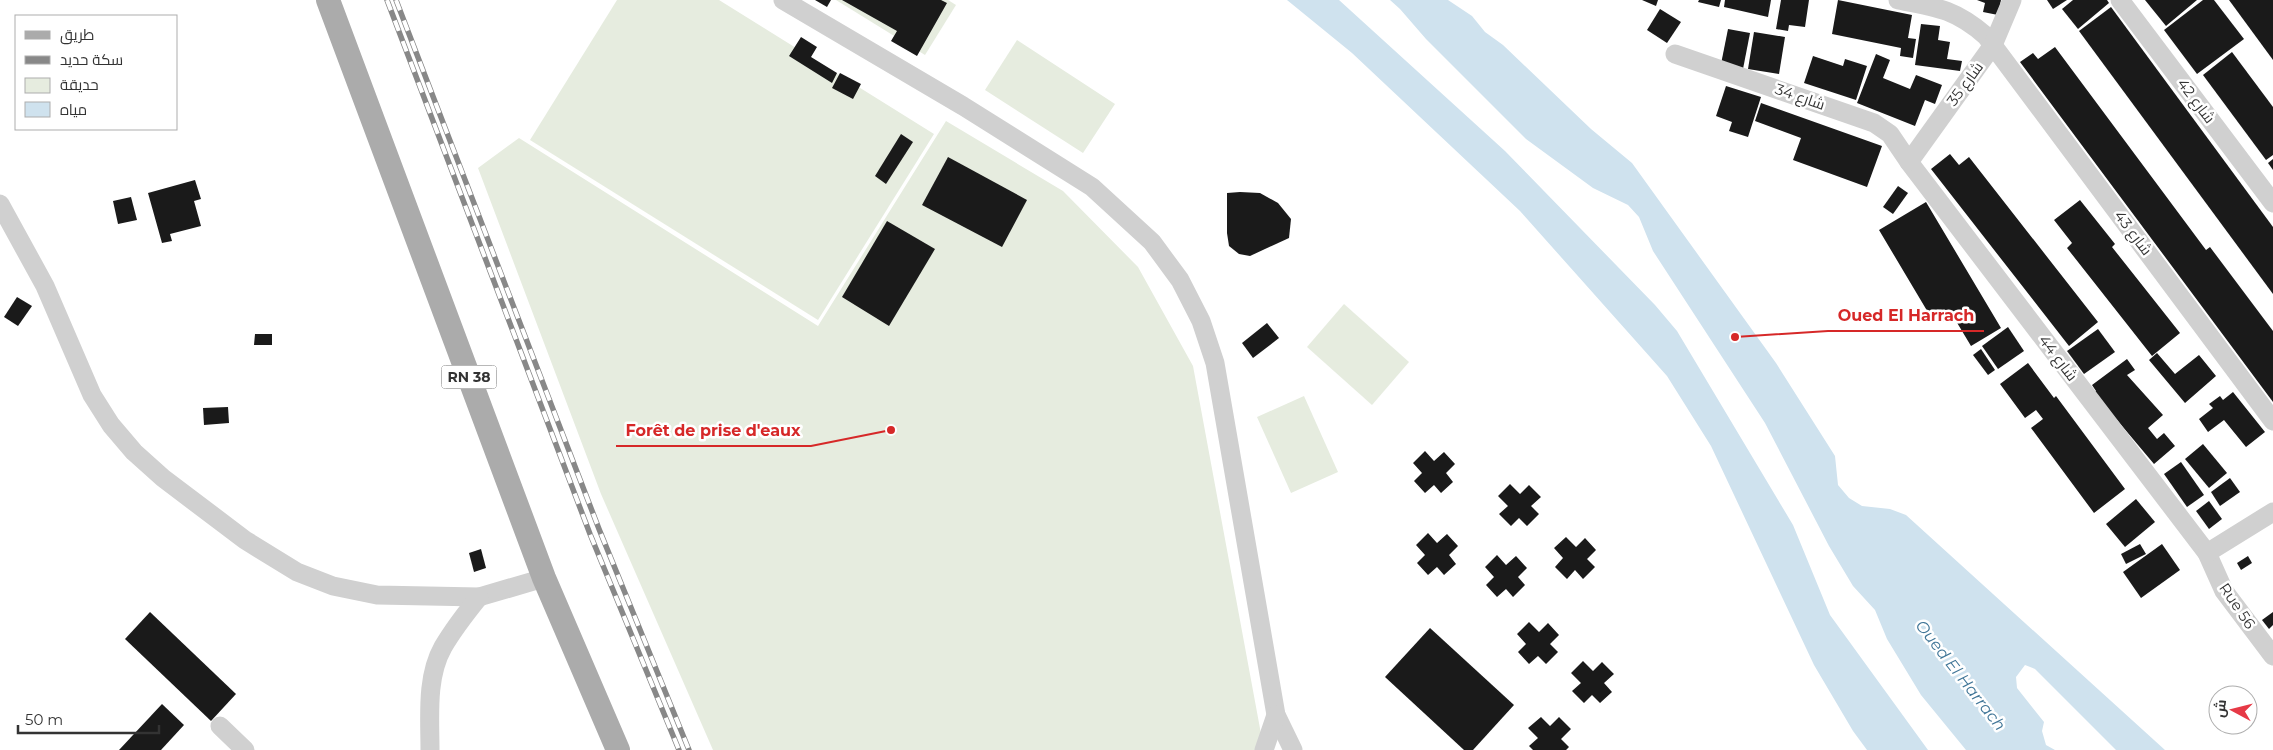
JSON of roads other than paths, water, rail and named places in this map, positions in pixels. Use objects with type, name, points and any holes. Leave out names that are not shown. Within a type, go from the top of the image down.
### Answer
[{"type":"main road","name":"RN 38","points":[[328,0],[544,578],[618,750]]},
{"type":"street","points":[[784,0],[963,106],[1092,187],[1152,242],[1180,280],[1201,321],[1215,363],[1276,715],[1294,750]]},
{"type":"street","name":"شارع 43","points":[[1898,0],[1942,8],[1957,14],[1986,36],[2273,421]]},
{"type":"street","name":"شارع 35","points":[[1909,162],[1993,45],[2012,0]]},
{"type":"street","name":"شارع 42","points":[[2120,0],[2273,203]]},
{"type":"street","name":"شارع 34","points":[[1675,54],[1874,123],[1890,134],[1909,162]]},
{"type":"street","name":"شارع 44","points":[[1909,162],[2207,553]]},
{"type":"street","points":[[0,204],[45,286],[92,395],[111,425],[122,439],[163,478],[245,540],[297,572],[333,586],[377,595],[479,597],[544,578]]},
{"type":"street","points":[[2207,553],[2273,512]]},
{"type":"street","name":"Rue 56","points":[[2207,553],[2224,591],[2273,656]]},
{"type":"street","points":[[430,750],[430,700],[434,673],[442,649],[479,597]]},
{"type":"street","points":[[1264,750],[1276,715]]},
{"type":"street","points":[[220,726],[245,750]]},
{"type":"water","points":[[1287,0],[1339,0],[1505,151],[1655,305],[1677,331],[1793,525],[1830,615],[1928,750],[1867,750],[1853,731],[1814,665],[1711,446],[1667,376],[1520,211],[1352,53]]},
{"type":"water","points":[[1390,0],[1448,0],[1472,16],[1485,32],[1503,45],[1591,129],[1632,163],[1776,363],[1835,456],[1838,485],[1849,498],[1862,506],[1890,509],[1906,515],[2165,750],[2116,750],[2035,669],[2025,665],[2016,677],[2017,688],[2044,722],[2042,731],[2046,745],[2055,750],[1966,750],[1921,695],[1887,639],[1875,610],[1853,586],[1829,546],[1765,423],[1653,251],[1639,217],[1628,205],[1593,188],[1526,139],[1426,39]]},
{"type":"railway","points":[[387,0],[590,534],[679,750]]},
{"type":"railway","points":[[396,0],[599,529],[689,750]]},
{"type":"place","name":"Oued El Harrach","points":[[1735,337]]},
{"type":"place","name":"Forêt de prise d'eaux","points":[[891,430]]}]
